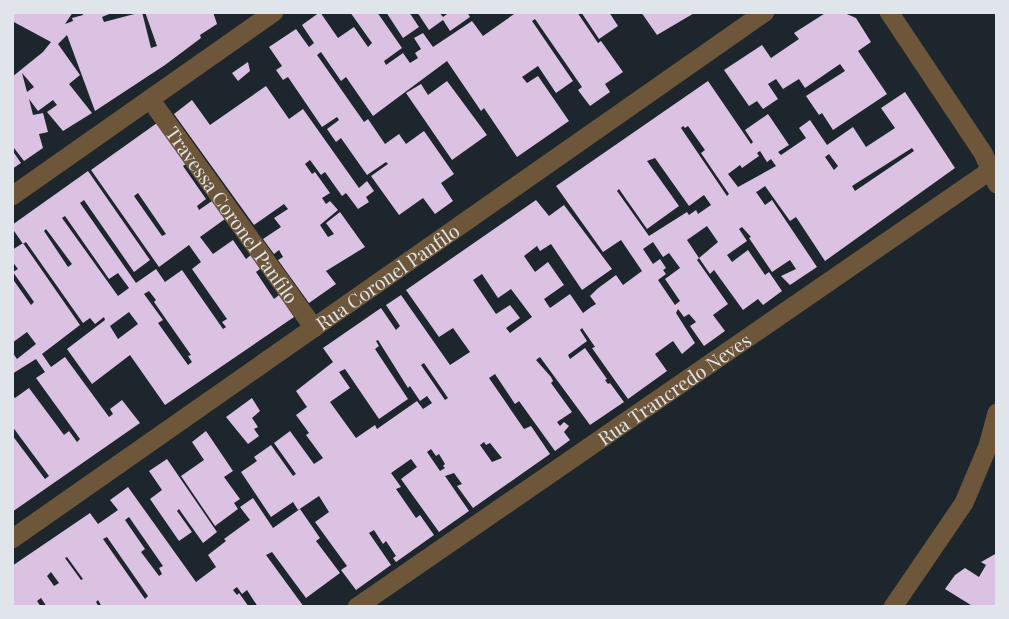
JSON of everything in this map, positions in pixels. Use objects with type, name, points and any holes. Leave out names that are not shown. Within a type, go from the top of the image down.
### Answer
[{"type":"street","points":[[12,196],[274,12]]},
{"type":"street","name":"Rua Coronel Panfilo","points":[[12,540],[765,12]]},
{"type":"street","points":[[889,12],[983,153],[994,177]]},
{"type":"street","name":"Travessa Coronel Panfilo","points":[[150,99],[314,328]]},
{"type":"street","name":"Rua Trancredo Neves","points":[[357,607],[994,177]]},
{"type":"street","points":[[893,607],[964,503],[988,446],[997,413]]},
{"type":"building","points":[[12,12],[73,12],[65,24],[73,21],[72,18],[83,15],[82,12],[114,12],[102,17],[104,22],[142,12],[151,48],[157,46],[145,12],[213,12],[217,24],[165,65],[95,111],[67,35],[58,44],[80,75],[69,84],[92,113],[63,131],[47,112],[57,105],[53,100],[38,111],[29,99],[33,115],[43,113],[48,132],[39,134],[43,148],[24,161],[12,141],[12,77],[51,42],[12,21]],"holes":[[[22,73],[34,87],[27,92]]]},
{"type":"building","points":[[320,12],[338,38],[354,27],[368,47],[372,43],[350,12],[377,12],[402,48],[384,61],[386,65],[403,53],[410,63],[418,58],[415,53],[421,49],[414,38],[423,33],[433,47],[472,21],[483,36],[517,12],[577,12],[598,43],[601,41],[623,72],[605,84],[610,92],[590,106],[578,90],[582,87],[535,19],[532,21],[573,81],[556,93],[538,66],[522,77],[527,83],[538,76],[569,121],[517,157],[484,108],[481,111],[447,61],[373,116],[346,77],[341,81],[321,52],[317,55],[364,122],[368,119],[385,144],[399,134],[406,144],[424,131],[454,174],[441,183],[453,201],[435,214],[423,198],[399,215],[371,176],[388,164],[386,162],[367,175],[341,138],[336,142],[327,129],[339,120],[337,117],[322,127],[288,77],[283,80],[276,70],[282,66],[269,47],[296,29],[309,47],[314,43],[302,25]]},
{"type":"building","points":[[386,12],[409,12],[419,27],[403,38]]},
{"type":"building","points":[[417,12],[439,12],[443,17],[446,12],[467,12],[470,17],[450,31],[443,20],[429,30]]},
{"type":"building","points":[[581,12],[609,12],[618,26],[599,39]]},
{"type":"building","points":[[641,12],[696,12],[657,35]]},
{"type":"building","points":[[827,12],[842,12],[856,18],[871,42],[858,51],[887,94],[833,130],[806,96],[845,71],[840,64],[805,88],[799,79],[783,89],[776,79],[768,84],[778,99],[763,109],[757,101],[749,106],[724,70],[762,45],[771,58],[799,39],[794,33]]},
{"type":"building","points":[[248,62],[250,71],[238,81],[232,73]]},
{"type":"building","points":[[447,81],[487,135],[452,160],[406,93],[421,84],[428,95]]},
{"type":"building","points":[[708,81],[751,144],[753,142],[745,130],[768,114],[789,145],[778,152],[781,155],[806,138],[799,128],[810,120],[827,145],[853,127],[866,147],[895,128],[881,108],[905,92],[955,168],[825,261],[796,217],[790,221],[765,186],[756,192],[765,205],[772,200],[817,267],[790,285],[781,276],[796,269],[790,260],[772,272],[742,227],[739,229],[747,241],[727,255],[732,262],[748,250],[765,275],[769,272],[782,291],[763,305],[758,299],[743,310],[714,270],[710,274],[699,258],[697,260],[728,304],[713,315],[725,331],[704,346],[690,326],[696,322],[689,314],[684,317],[678,309],[676,313],[695,343],[682,354],[673,341],[655,354],[667,371],[628,399],[592,348],[595,347],[582,328],[580,330],[587,341],[568,355],[570,359],[585,348],[607,379],[605,380],[624,402],[590,425],[540,357],[536,360],[551,377],[551,383],[572,412],[557,422],[560,426],[564,422],[569,426],[564,432],[570,440],[555,451],[519,401],[515,404],[495,374],[489,378],[524,429],[531,426],[550,454],[473,508],[457,486],[462,484],[454,473],[445,476],[469,511],[439,532],[401,479],[417,467],[411,459],[391,473],[401,487],[396,489],[416,518],[420,515],[434,535],[396,562],[393,558],[396,556],[386,541],[383,544],[374,530],[369,533],[391,565],[356,590],[341,570],[347,566],[315,522],[329,512],[319,496],[298,510],[293,502],[271,517],[241,472],[257,461],[254,457],[271,445],[293,476],[296,474],[274,443],[290,431],[314,464],[323,458],[306,435],[309,433],[296,415],[307,407],[296,391],[333,362],[323,348],[381,308],[396,330],[400,326],[386,305],[401,295],[450,365],[470,352],[453,328],[439,337],[406,290],[536,200],[549,216],[564,205],[612,269],[582,290],[551,244],[540,251],[537,246],[524,256],[535,272],[548,262],[564,285],[544,299],[550,308],[570,294],[583,313],[596,304],[590,296],[616,275],[623,285],[642,271],[621,240],[603,252],[556,186]],"holes":[[[683,126],[688,126],[705,150],[701,153],[729,194],[727,196],[681,128]],[[912,148],[914,151],[855,191],[852,186]],[[760,151],[767,162],[771,159],[776,166],[738,187],[728,174],[759,156],[757,153]],[[829,154],[838,166],[834,170],[825,157]],[[655,158],[689,206],[704,195],[711,205],[698,214],[696,210],[689,215],[687,212],[649,236],[617,191],[619,189],[647,229],[679,206],[647,161]],[[707,226],[718,242],[699,258],[687,240]],[[653,242],[663,257],[669,253],[680,268],[665,279],[680,301],[675,305],[658,280],[666,274],[663,270],[666,268],[660,259],[653,264],[643,249]],[[482,274],[498,298],[511,289],[532,317],[510,333],[506,328],[520,318],[510,305],[496,314],[473,280]],[[378,340],[408,388],[410,386],[420,401],[427,396],[432,403],[423,409],[417,401],[377,429],[375,425],[356,438],[330,402],[350,388],[339,372],[345,369],[379,419],[408,399],[375,349],[379,346],[376,341]],[[424,363],[448,398],[445,400],[421,365]],[[484,442],[486,445],[490,443],[502,458],[492,462],[480,445]],[[431,449],[436,456],[439,454],[445,464],[445,468],[440,471],[427,452]]]},
{"type":"building","points":[[266,86],[289,119],[303,109],[359,188],[367,181],[374,191],[366,197],[369,202],[358,209],[346,193],[342,196],[325,172],[321,175],[310,160],[305,164],[312,174],[315,172],[330,193],[322,198],[326,204],[330,201],[338,210],[320,225],[328,237],[334,234],[326,223],[340,212],[365,247],[326,271],[336,284],[309,303],[278,260],[283,257],[279,250],[274,254],[263,239],[281,227],[274,218],[288,209],[284,204],[254,225],[174,114],[192,100],[210,125]]},
{"type":"building","points":[[157,123],[186,164],[183,166],[206,199],[197,206],[199,210],[212,201],[225,219],[200,237],[213,254],[233,240],[246,259],[251,255],[260,269],[256,272],[274,299],[279,295],[294,317],[165,405],[130,355],[92,384],[67,349],[105,320],[104,317],[95,324],[90,318],[83,323],[26,242],[23,244],[12,228],[12,225],[88,171],[150,260],[134,272],[84,200],[80,203],[136,283],[156,269],[165,282],[182,270],[223,329],[226,327],[222,322],[227,319],[192,269],[201,262],[189,245],[159,267],[91,170]],"holes":[[[138,193],[166,234],[162,236],[134,196]],[[65,216],[109,279],[118,273],[129,288],[118,296],[62,218]],[[46,229],[72,264],[68,267],[44,231]],[[149,291],[156,300],[154,302],[191,355],[188,356],[192,362],[188,365],[158,323],[163,320],[144,294]],[[129,312],[138,324],[118,339],[110,326]]]},
{"type":"building","points":[[12,150],[21,163],[12,169]]},
{"type":"building","points":[[23,243],[80,325],[42,354],[51,367],[65,357],[109,417],[113,414],[110,409],[122,400],[140,423],[12,512],[12,435],[45,479],[49,476],[12,426],[12,395],[15,398],[29,388],[64,435],[69,431],[77,442],[80,439],[36,378],[45,372],[36,359],[12,374],[12,352],[17,359],[36,344],[27,332],[12,343],[12,278],[31,305],[34,302],[13,272],[18,269],[12,261],[12,250]]},
{"type":"building","points":[[252,398],[260,411],[252,418],[258,427],[254,429],[259,436],[248,444],[226,417]]},
{"type":"building","points":[[206,431],[233,471],[224,477],[240,499],[234,503],[238,509],[215,526],[181,476],[204,460],[192,442]]},
{"type":"building","points":[[167,459],[217,532],[203,543],[179,509],[177,511],[192,532],[179,541],[150,499],[162,490],[149,471]]},
{"type":"building","points":[[128,487],[196,582],[216,567],[208,555],[250,520],[240,507],[253,498],[273,528],[300,509],[320,538],[316,541],[340,573],[306,598],[272,552],[266,555],[304,607],[258,607],[247,590],[242,594],[237,587],[233,590],[237,595],[239,593],[249,607],[102,607],[98,600],[96,602],[99,607],[47,607],[41,598],[37,601],[41,607],[12,605],[12,566],[90,513],[98,524],[118,510],[110,500]],"holes":[[[129,517],[163,566],[159,568],[162,574],[159,576],[141,552],[145,549],[125,520]],[[107,537],[148,596],[145,599],[103,539]],[[67,557],[83,579],[81,580],[65,558]],[[51,572],[59,583],[54,586],[47,576]]]},
{"type":"building","points":[[997,553],[997,607],[974,607],[945,589],[955,575],[965,568],[979,577],[986,565],[981,562]]}]
